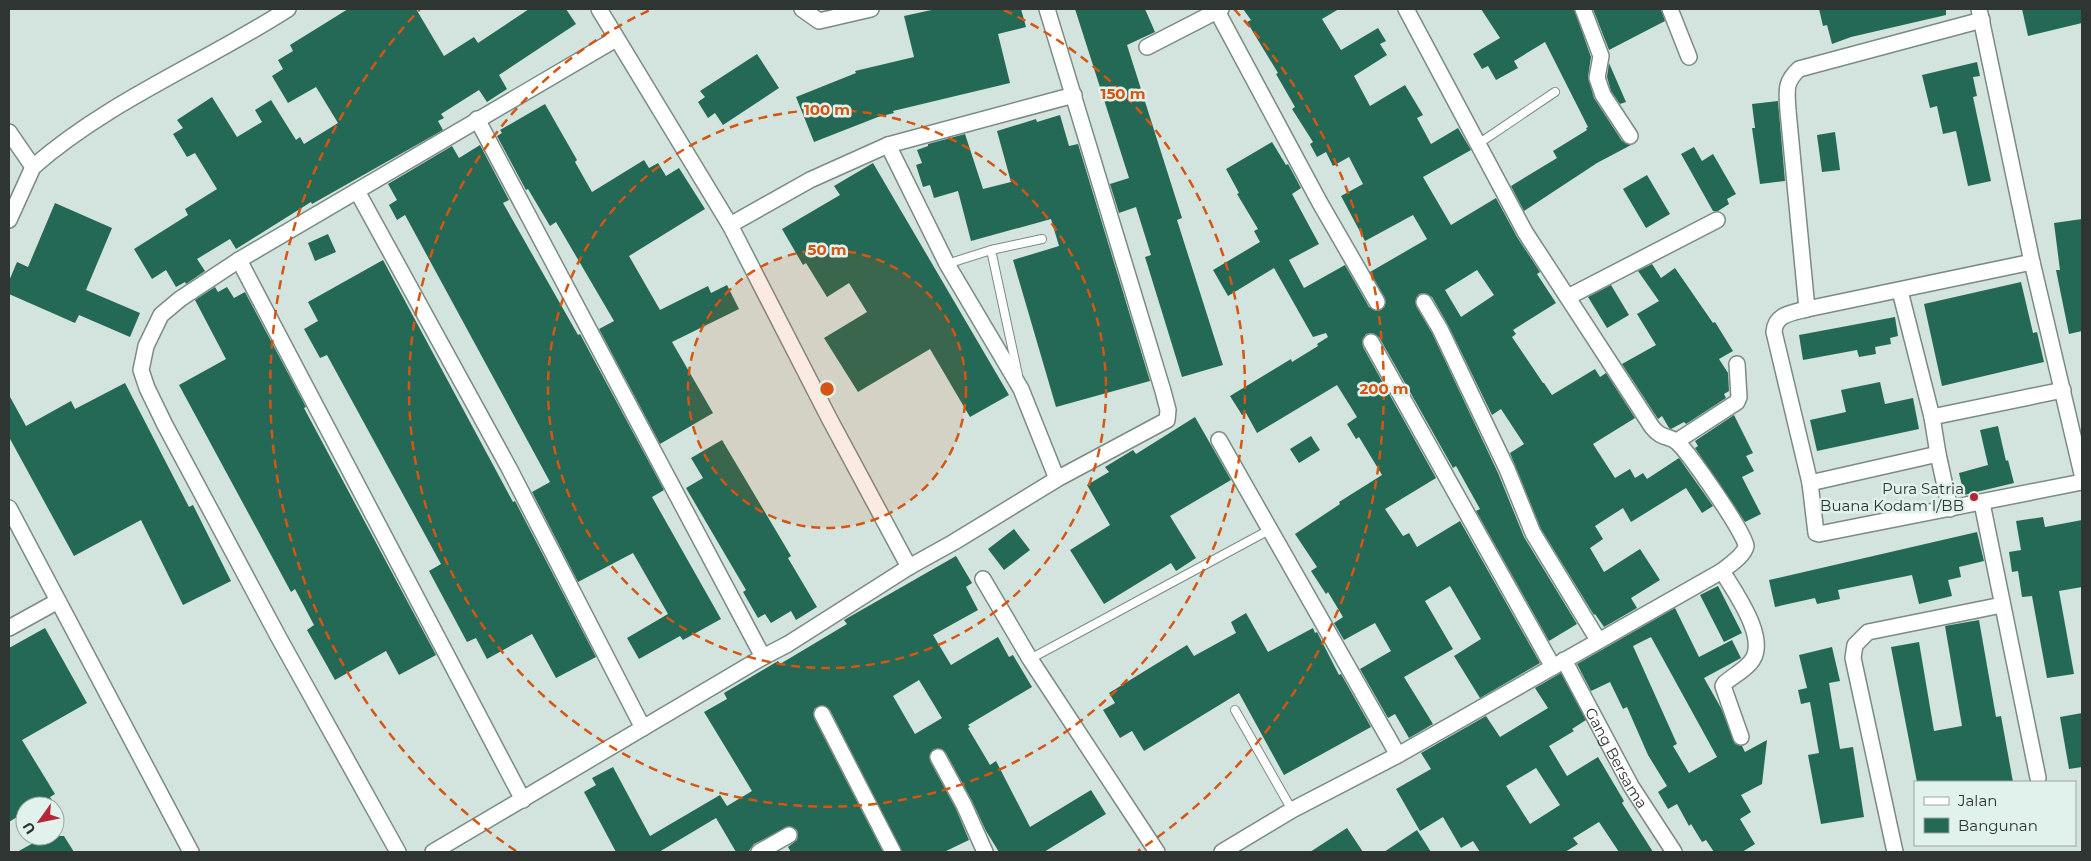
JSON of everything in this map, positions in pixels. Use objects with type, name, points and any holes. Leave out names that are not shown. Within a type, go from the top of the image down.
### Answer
[{"type":"street","points":[[9,220],[33,166],[73,134],[129,100],[247,35],[288,9]]},
{"type":"street","points":[[599,9],[730,225],[829,418],[909,567]]},
{"type":"street","points":[[802,9],[819,21],[871,9]]},
{"type":"street","points":[[433,852],[788,644],[909,567],[954,542],[1057,479],[1167,420],[1168,410],[1047,9]]},
{"type":"street","points":[[1222,852],[1292,810],[1398,754],[1722,571],[1743,552],[1746,546],[1743,535],[1707,481],[1677,441],[1663,438],[1652,428],[1525,232],[1406,9]]},
{"type":"street","points":[[1583,9],[1601,56],[1597,78],[1603,95],[1630,136]]},
{"type":"street","points":[[1670,9],[1689,56]]},
{"type":"street","points":[[1147,47],[1219,10],[1320,203],[1377,302]]},
{"type":"street","points":[[1807,309],[1787,84],[1799,69],[1980,14],[2032,262],[2082,474]]},
{"type":"street","points":[[398,852],[279,638],[169,434],[140,370],[146,346],[161,315],[180,299],[239,260],[616,39]]},
{"type":"street","points":[[730,225],[810,180],[888,145],[1074,94]]},
{"type":"street","points":[[477,119],[763,657]]},
{"type":"street","points":[[9,132],[33,166]]},
{"type":"street","points":[[888,145],[948,264],[1021,389],[1057,479]]},
{"type":"street","points":[[357,191],[508,468],[643,728]]},
{"type":"street","points":[[1568,297],[1717,220]]},
{"type":"street","points":[[239,260],[524,800]]},
{"type":"street","points":[[2032,262],[1807,309],[1781,316],[1777,321],[1774,332],[1810,483],[1817,534],[2082,482]]},
{"type":"street","points":[[1900,291],[1932,417],[1950,509]]},
{"type":"street","points":[[1424,302],[1440,329],[1508,469],[1533,532],[1598,640]]},
{"type":"street","name":"Gang Bersama","points":[[1370,342],[1631,786],[1674,852]]},
{"type":"street","points":[[1677,441],[1737,402],[1737,364]]},
{"type":"street","points":[[1932,417],[2063,390]]},
{"type":"street","points":[[1219,440],[1398,754]]},
{"type":"street","points":[[1810,483],[1938,454]]},
{"type":"street","points":[[1982,503],[2038,778]]},
{"type":"street","points":[[9,508],[191,852]]},
{"type":"street","points":[[1722,571],[1751,622],[1755,636],[1754,658],[1750,664],[1725,682],[1723,686],[1740,737]]},
{"type":"street","points":[[983,579],[1030,659],[1157,852]]},
{"type":"street","points":[[9,628],[58,601]]},
{"type":"street","points":[[1895,852],[1853,658],[1855,645],[1868,632],[2002,605]]},
{"type":"street","points":[[822,714],[893,852]]},
{"type":"street","points":[[938,757],[964,805],[985,852]]},
{"type":"street","points":[[758,852],[789,835]]},
{"type":"lane","points":[[1478,144],[1555,92]]},
{"type":"lane","points":[[948,264],[991,250],[1042,239]]},
{"type":"lane","points":[[991,250],[1021,389]]},
{"type":"lane","points":[[1030,659],[1271,529]]},
{"type":"lane","points":[[1235,710],[1292,810]]},
{"type":"building","points":[[348,9],[416,9],[444,56],[474,37],[478,43],[529,9],[566,9],[576,24],[499,75],[507,89],[487,102],[479,90],[441,114],[444,118],[438,121],[443,130],[312,204],[311,202],[236,249],[230,239],[197,259],[205,271],[186,284],[185,282],[176,287],[166,270],[152,279],[134,249],[188,215],[185,209],[217,189],[195,153],[187,157],[173,134],[183,128],[177,120],[212,97],[237,137],[262,122],[255,110],[271,100],[296,140],[300,137],[304,144],[338,123],[316,87],[288,103],[272,76],[283,69],[278,60],[293,51],[290,45]]},
{"type":"building","points":[[936,9],[1021,9],[1026,27],[998,34],[1010,83],[893,111],[894,113],[878,117],[814,142],[796,97],[856,73],[855,71],[914,57],[904,16]]},
{"type":"building","points":[[1075,9],[1145,9],[1155,32],[1127,45],[1182,218],[1177,220],[1223,365],[1182,377],[1145,257],[1151,255],[1136,207],[1119,213],[1110,184],[1129,178]]},
{"type":"building","points":[[1243,9],[1339,9],[1322,19],[1341,50],[1378,28],[1386,41],[1380,44],[1387,55],[1354,76],[1370,106],[1405,85],[1423,115],[1417,118],[1431,144],[1458,128],[1471,150],[1423,177],[1451,225],[1496,198],[1517,237],[1540,272],[1537,274],[1556,303],[1513,330],[1516,334],[1512,337],[1543,383],[1552,395],[1595,369],[1600,377],[1606,373],[1635,418],[1593,444],[1615,478],[1630,469],[1635,478],[1643,473],[1647,479],[1679,458],[1713,506],[1702,513],[1686,488],[1631,522],[1623,508],[1595,526],[1603,539],[1590,548],[1604,572],[1640,549],[1660,580],[1631,598],[1637,608],[1604,627],[1594,615],[1541,529],[1510,453],[1524,444],[1501,409],[1492,415],[1448,325],[1432,297],[1424,293],[1419,294],[1416,298],[1416,306],[1432,333],[1498,473],[1524,537],[1577,624],[1549,641],[1476,511],[1480,509],[1456,466],[1453,468],[1379,337],[1372,333],[1366,334],[1362,341],[1363,347],[1436,478],[1385,509],[1403,536],[1409,533],[1417,547],[1460,521],[1540,663],[1480,698],[1454,656],[1481,639],[1450,586],[1425,601],[1453,649],[1404,677],[1433,724],[1409,738],[1395,714],[1388,718],[1360,669],[1391,651],[1375,623],[1344,640],[1334,623],[1343,617],[1328,592],[1326,594],[1311,571],[1317,567],[1295,534],[1340,504],[1339,502],[1382,475],[1359,437],[1356,439],[1347,424],[1357,417],[1337,385],[1257,433],[1246,413],[1242,415],[1230,396],[1291,359],[1292,362],[1318,346],[1317,344],[1328,337],[1326,333],[1313,337],[1274,268],[1228,296],[1213,270],[1260,242],[1254,231],[1258,229],[1237,194],[1239,193],[1226,169],[1272,142],[1286,165],[1288,164],[1301,188],[1292,194],[1319,244],[1289,260],[1304,288],[1345,265],[1369,307],[1376,311],[1381,310],[1385,306],[1385,298],[1370,272],[1427,239],[1413,215],[1365,241],[1341,196],[1363,184],[1349,157],[1333,166],[1326,152],[1317,157],[1310,144],[1313,142],[1292,109],[1295,107],[1276,74],[1278,73],[1247,22],[1251,20]],"holes":[[[1477,270],[1494,295],[1461,317],[1445,290]]]},
{"type":"building","points":[[1481,9],[1574,9],[1591,57],[1588,77],[1594,98],[1622,141],[1631,145],[1597,163],[1524,211],[1511,186],[1557,158],[1553,151],[1587,130],[1586,128],[1588,127],[1545,42],[1514,61],[1518,68],[1496,80],[1488,66],[1482,69],[1473,54],[1500,38]]},
{"type":"building","points":[[1593,9],[1661,9],[1665,21],[1609,50]]},
{"type":"building","points":[[1819,9],[1946,9],[1946,15],[1851,37],[1832,44],[1827,25],[1823,26]]},
{"type":"building","points":[[2022,9],[2082,9],[2082,23],[2028,36]]},
{"type":"building","points":[[757,54],[779,88],[723,125],[715,113],[708,118],[698,102],[705,97],[700,91]]},
{"type":"building","points":[[1977,62],[1980,76],[1973,77],[1977,96],[1973,97],[1991,181],[1968,186],[1956,131],[1943,134],[1937,106],[1930,108],[1922,75]]},
{"type":"building","points":[[1609,63],[1626,102],[1620,104],[1611,91],[1607,77]]},
{"type":"building","points":[[1778,101],[1785,181],[1760,184],[1752,128],[1755,128],[1752,104]]},
{"type":"building","points":[[545,104],[577,160],[575,162],[592,192],[644,160],[649,168],[658,163],[666,176],[679,168],[705,209],[629,256],[660,310],[708,286],[711,293],[727,285],[739,309],[672,342],[713,413],[660,444],[599,329],[614,321],[556,222],[550,226],[528,189],[526,190],[497,136],[502,133],[500,130]]},
{"type":"building","points":[[1060,115],[1069,146],[1078,144],[1150,381],[1056,407],[1013,260],[1059,246],[1051,219],[971,241],[958,191],[934,198],[930,185],[923,187],[916,165],[922,163],[917,150],[928,146],[928,144],[965,134],[983,189],[1011,182],[997,131],[1036,119],[1037,122]]},
{"type":"building","points":[[1835,132],[1840,170],[1822,172],[1817,135]]},
{"type":"building","points":[[480,145],[509,200],[503,203],[578,335],[580,334],[664,490],[652,497],[721,619],[683,640],[680,636],[639,659],[627,638],[668,614],[633,553],[578,582],[532,492],[550,482],[405,215],[397,220],[389,205],[397,200],[388,184],[452,146],[459,158]]},
{"type":"building","points":[[1694,147],[1702,161],[1713,154],[1736,194],[1727,199],[1729,204],[1718,211],[1713,211],[1681,154]]},
{"type":"building","points":[[873,163],[1009,395],[970,417],[930,349],[858,392],[824,338],[867,312],[849,283],[827,297],[806,263],[803,265],[782,229],[840,195],[834,186]]},
{"type":"building","points":[[1647,175],[1670,214],[1646,228],[1623,189]]},
{"type":"building","points":[[55,203],[112,228],[86,290],[140,313],[130,337],[79,315],[75,323],[9,294],[9,281],[17,262],[28,267]]},
{"type":"building","points":[[2082,219],[2082,331],[2069,334],[2056,270],[2060,270],[2054,223]]},
{"type":"building","points":[[328,234],[336,252],[315,261],[308,243]]},
{"type":"building","points":[[383,260],[513,502],[515,501],[596,657],[556,678],[532,634],[487,659],[476,638],[467,642],[429,571],[441,564],[327,355],[320,358],[304,329],[318,321],[308,302]]},
{"type":"building","points":[[1652,264],[1661,278],[1675,268],[1713,323],[1715,322],[1733,351],[1719,359],[1728,373],[1729,391],[1724,394],[1726,398],[1686,424],[1684,422],[1671,429],[1662,416],[1658,419],[1622,364],[1656,345],[1637,314],[1659,301],[1638,271]]},
{"type":"building","points":[[2021,282],[2033,333],[2037,332],[2044,362],[1942,386],[1924,304]]},
{"type":"building","points":[[1611,285],[1629,315],[1607,328],[1588,297]]},
{"type":"building","points":[[215,287],[218,292],[227,287],[234,298],[245,292],[306,407],[304,408],[436,655],[399,675],[386,651],[335,680],[307,630],[314,625],[295,589],[291,592],[179,385],[226,359],[195,300]]},
{"type":"building","points":[[1895,317],[1898,336],[1890,338],[1891,344],[1875,347],[1876,354],[1859,357],[1857,350],[1803,360],[1799,335]]},
{"type":"building","points":[[1880,382],[1885,404],[1913,398],[1919,429],[1817,451],[1810,420],[1846,412],[1841,390]]},
{"type":"building","points":[[125,383],[189,507],[193,505],[231,581],[183,605],[141,520],[74,556],[9,437],[9,395],[26,426],[71,401],[75,409]]},
{"type":"building","points":[[1734,415],[1753,453],[1746,456],[1754,471],[1742,477],[1761,514],[1745,522],[1695,448],[1698,446],[1695,441]]},
{"type":"building","points":[[1195,417],[1231,480],[1170,516],[1196,558],[1176,571],[1171,563],[1104,604],[1070,550],[1110,525],[1087,485],[1109,472],[1105,467],[1133,450],[1136,454]]},
{"type":"building","points":[[1998,426],[2006,461],[2008,460],[2014,483],[1964,495],[1959,473],[1988,465],[1980,430]]},
{"type":"building","points":[[1311,436],[1320,450],[1299,463],[1290,449]]},
{"type":"building","points":[[722,440],[791,556],[788,558],[817,607],[796,620],[791,611],[771,623],[765,614],[758,618],[743,592],[746,590],[686,488],[703,478],[691,458]]},
{"type":"building","points":[[2043,517],[2045,527],[2082,520],[2082,587],[2059,591],[2074,674],[2047,678],[2032,596],[2022,597],[2018,571],[2012,572],[2009,552],[2021,550],[2016,521]]},
{"type":"building","points":[[1014,529],[1030,550],[1004,570],[988,549]]},
{"type":"building","points":[[1977,532],[1984,561],[1959,567],[1961,577],[1948,580],[1952,596],[1919,604],[1912,575],[1838,590],[1840,599],[1817,604],[1815,598],[1775,607],[1769,580]]},
{"type":"building","points":[[956,556],[972,583],[966,587],[978,610],[933,635],[951,665],[998,637],[1009,657],[1013,655],[1032,687],[968,725],[970,727],[968,728],[990,765],[996,761],[1030,827],[1091,790],[1106,814],[1044,852],[999,852],[986,831],[946,753],[938,748],[930,753],[930,761],[956,809],[969,840],[944,852],[902,852],[830,710],[822,705],[814,709],[814,718],[883,852],[791,852],[788,847],[797,840],[798,835],[797,830],[790,826],[754,844],[748,852],[736,852],[716,818],[659,852],[616,852],[584,792],[596,785],[592,778],[613,767],[650,836],[720,795],[727,806],[752,791],[704,712],[727,699],[724,693],[778,661],[780,664],[847,624],[844,620]],"holes":[[[919,680],[942,718],[915,734],[893,696]]]},
{"type":"building","points":[[1718,586],[1742,633],[1724,642],[1700,595]]},
{"type":"building","points":[[1675,608],[1699,657],[1732,640],[1741,658],[1704,678],[1721,708],[1735,744],[1742,746],[1745,752],[1767,740],[1762,784],[1741,795],[1751,812],[1740,819],[1755,844],[1742,852],[1714,852],[1706,840],[1702,842],[1691,824],[1689,826],[1677,804],[1668,809],[1658,792],[1667,786],[1648,755],[1627,707],[1623,709],[1610,682],[1591,691],[1577,664]],"holes":[[[1651,637],[1717,757],[1689,773],[1673,746],[1677,744],[1633,646]]]},
{"type":"building","points":[[1246,613],[1268,652],[1313,628],[1371,727],[1284,775],[1239,693],[1144,751],[1132,731],[1120,738],[1103,710],[1115,703],[1109,693],[1187,645],[1194,656],[1236,633],[1231,622]]},
{"type":"building","points":[[1979,620],[1996,717],[2001,716],[2013,781],[1917,781],[1891,647],[1919,642],[1934,731],[1962,726],[1945,626]]},
{"type":"building","points":[[45,628],[87,703],[22,740],[55,794],[52,796],[15,796],[15,818],[9,822],[9,648]]},
{"type":"building","points":[[1832,647],[1840,681],[1829,683],[1840,749],[1853,747],[1864,817],[1821,824],[1808,755],[1819,753],[1810,702],[1801,704],[1798,690],[1807,688],[1799,655]]},
{"type":"building","points":[[1561,673],[1586,720],[1572,729],[1574,731],[1549,746],[1567,776],[1598,757],[1624,801],[1622,803],[1653,852],[1619,852],[1599,822],[1573,838],[1578,844],[1565,852],[1480,852],[1473,841],[1461,848],[1443,817],[1420,831],[1396,789],[1431,769],[1421,753],[1486,716],[1500,737],[1548,708],[1535,688]],"holes":[[[1536,768],[1560,805],[1530,824],[1506,786]]]},
{"type":"building","points":[[2082,713],[2082,767],[2069,769],[2060,717]]},
{"type":"building","points":[[1347,828],[1363,852],[1310,852]]},
{"type":"building","points":[[1417,830],[1431,852],[1384,852]]},
{"type":"building","points":[[65,838],[74,852],[17,852],[28,846],[65,846]]},
{"type":"place","name":"Pura Satria Buana Kodam I/BB","points":[[1974,497]]}]
